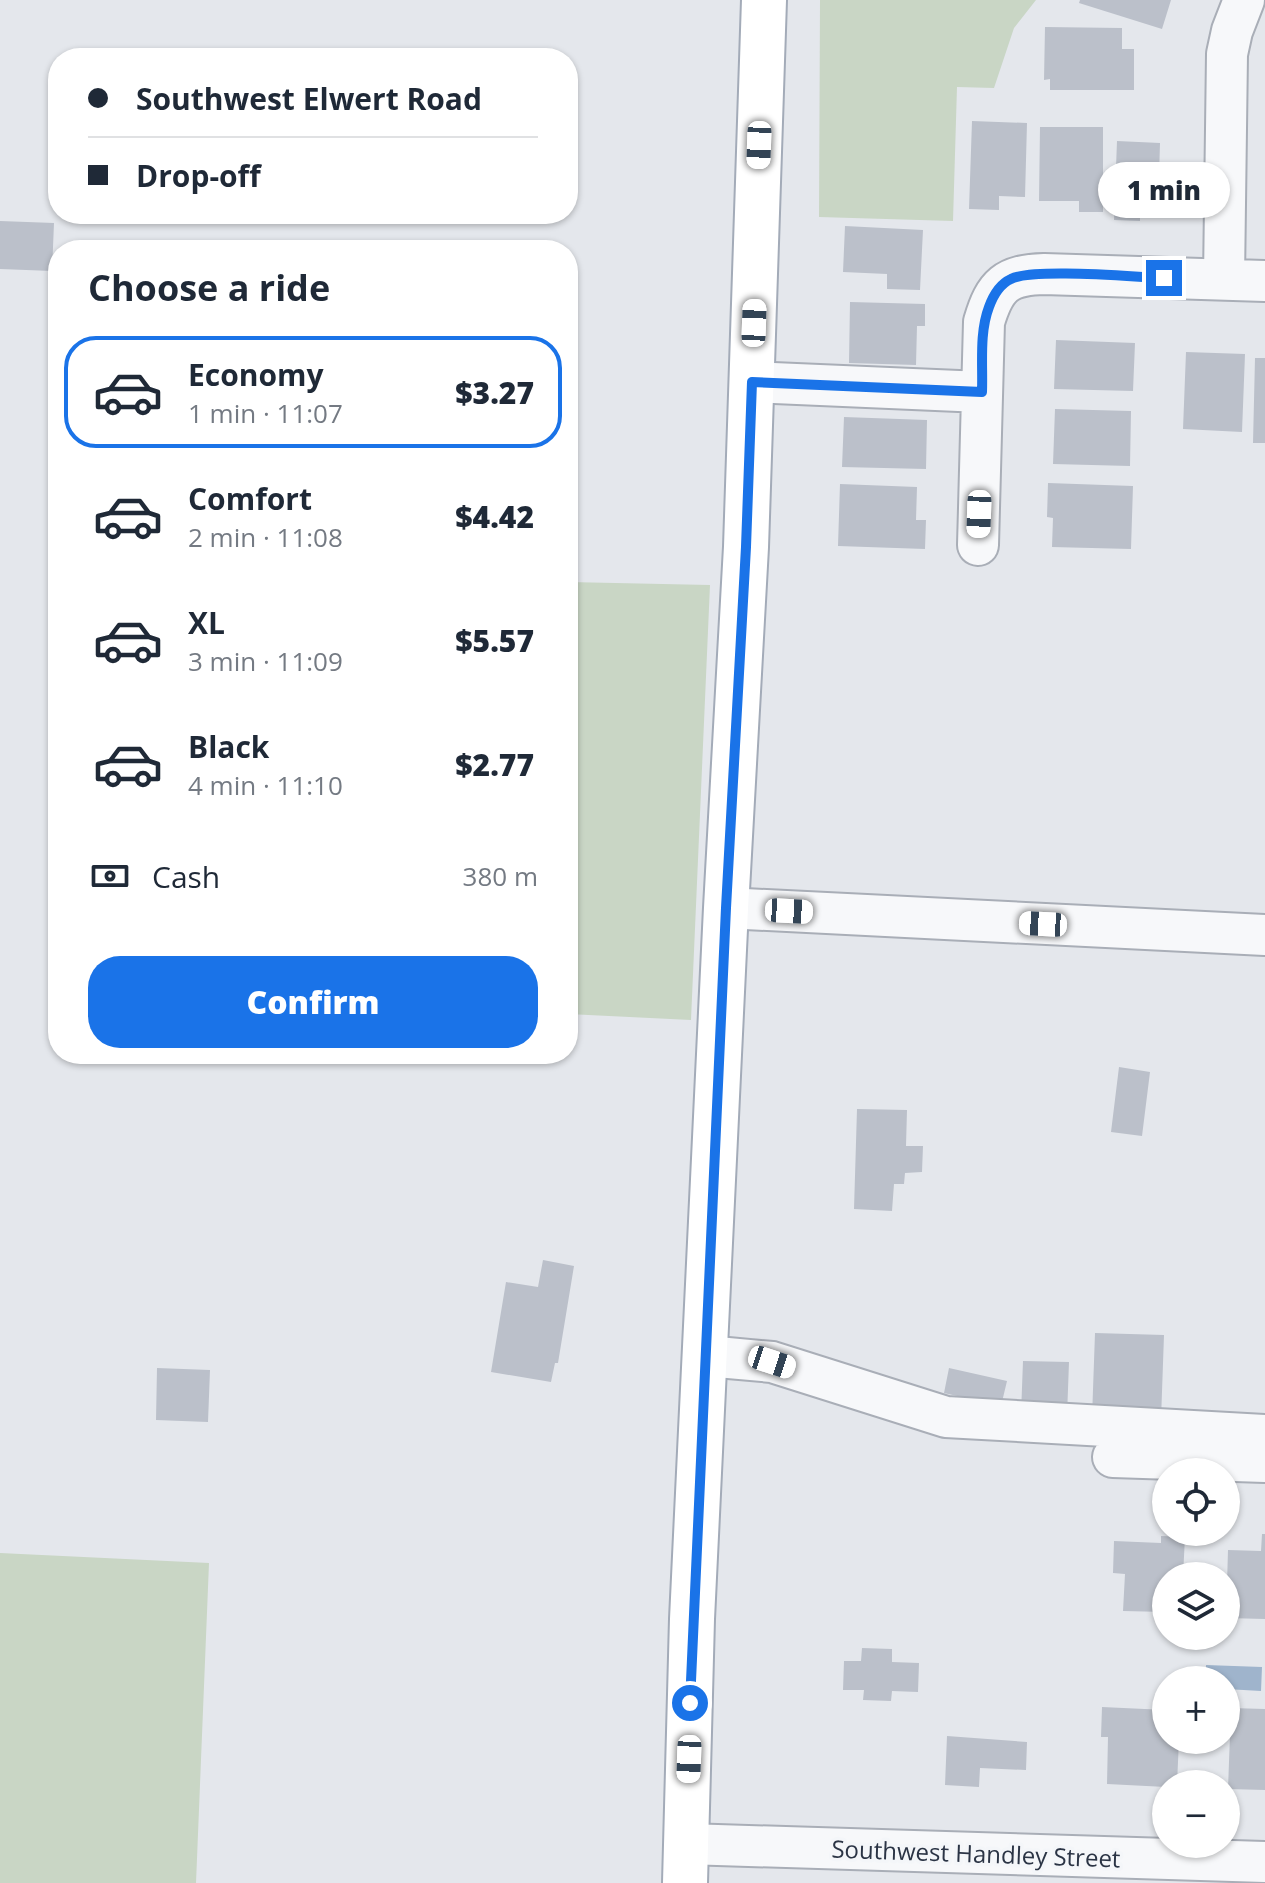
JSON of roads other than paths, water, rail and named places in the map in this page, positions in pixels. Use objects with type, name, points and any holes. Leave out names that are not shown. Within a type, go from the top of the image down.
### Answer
[{"type":"main road","points":[[686,1863],[692,1619],[746,547],[764,0]]},
{"type":"street","points":[[1224,279],[1227,54],[1244,0]]},
{"type":"street","points":[[978,545],[984,322],[1001,285],[1012,278],[1026,275],[1265,281]]},
{"type":"street","points":[[752,382],[982,392]]},
{"type":"street","points":[[726,908],[1265,935]]},
{"type":"street","points":[[706,1356],[772,1362],[946,1417],[1265,1435]]},
{"type":"street","points":[[1113,1457],[1265,1462]]},
{"type":"street","name":"Southwest Handley Street","points":[[686,1863],[1265,1862]]},
{"type":"water","points":[[1240,1666],[1262,1667],[1261,1691],[1240,1690]]}]
